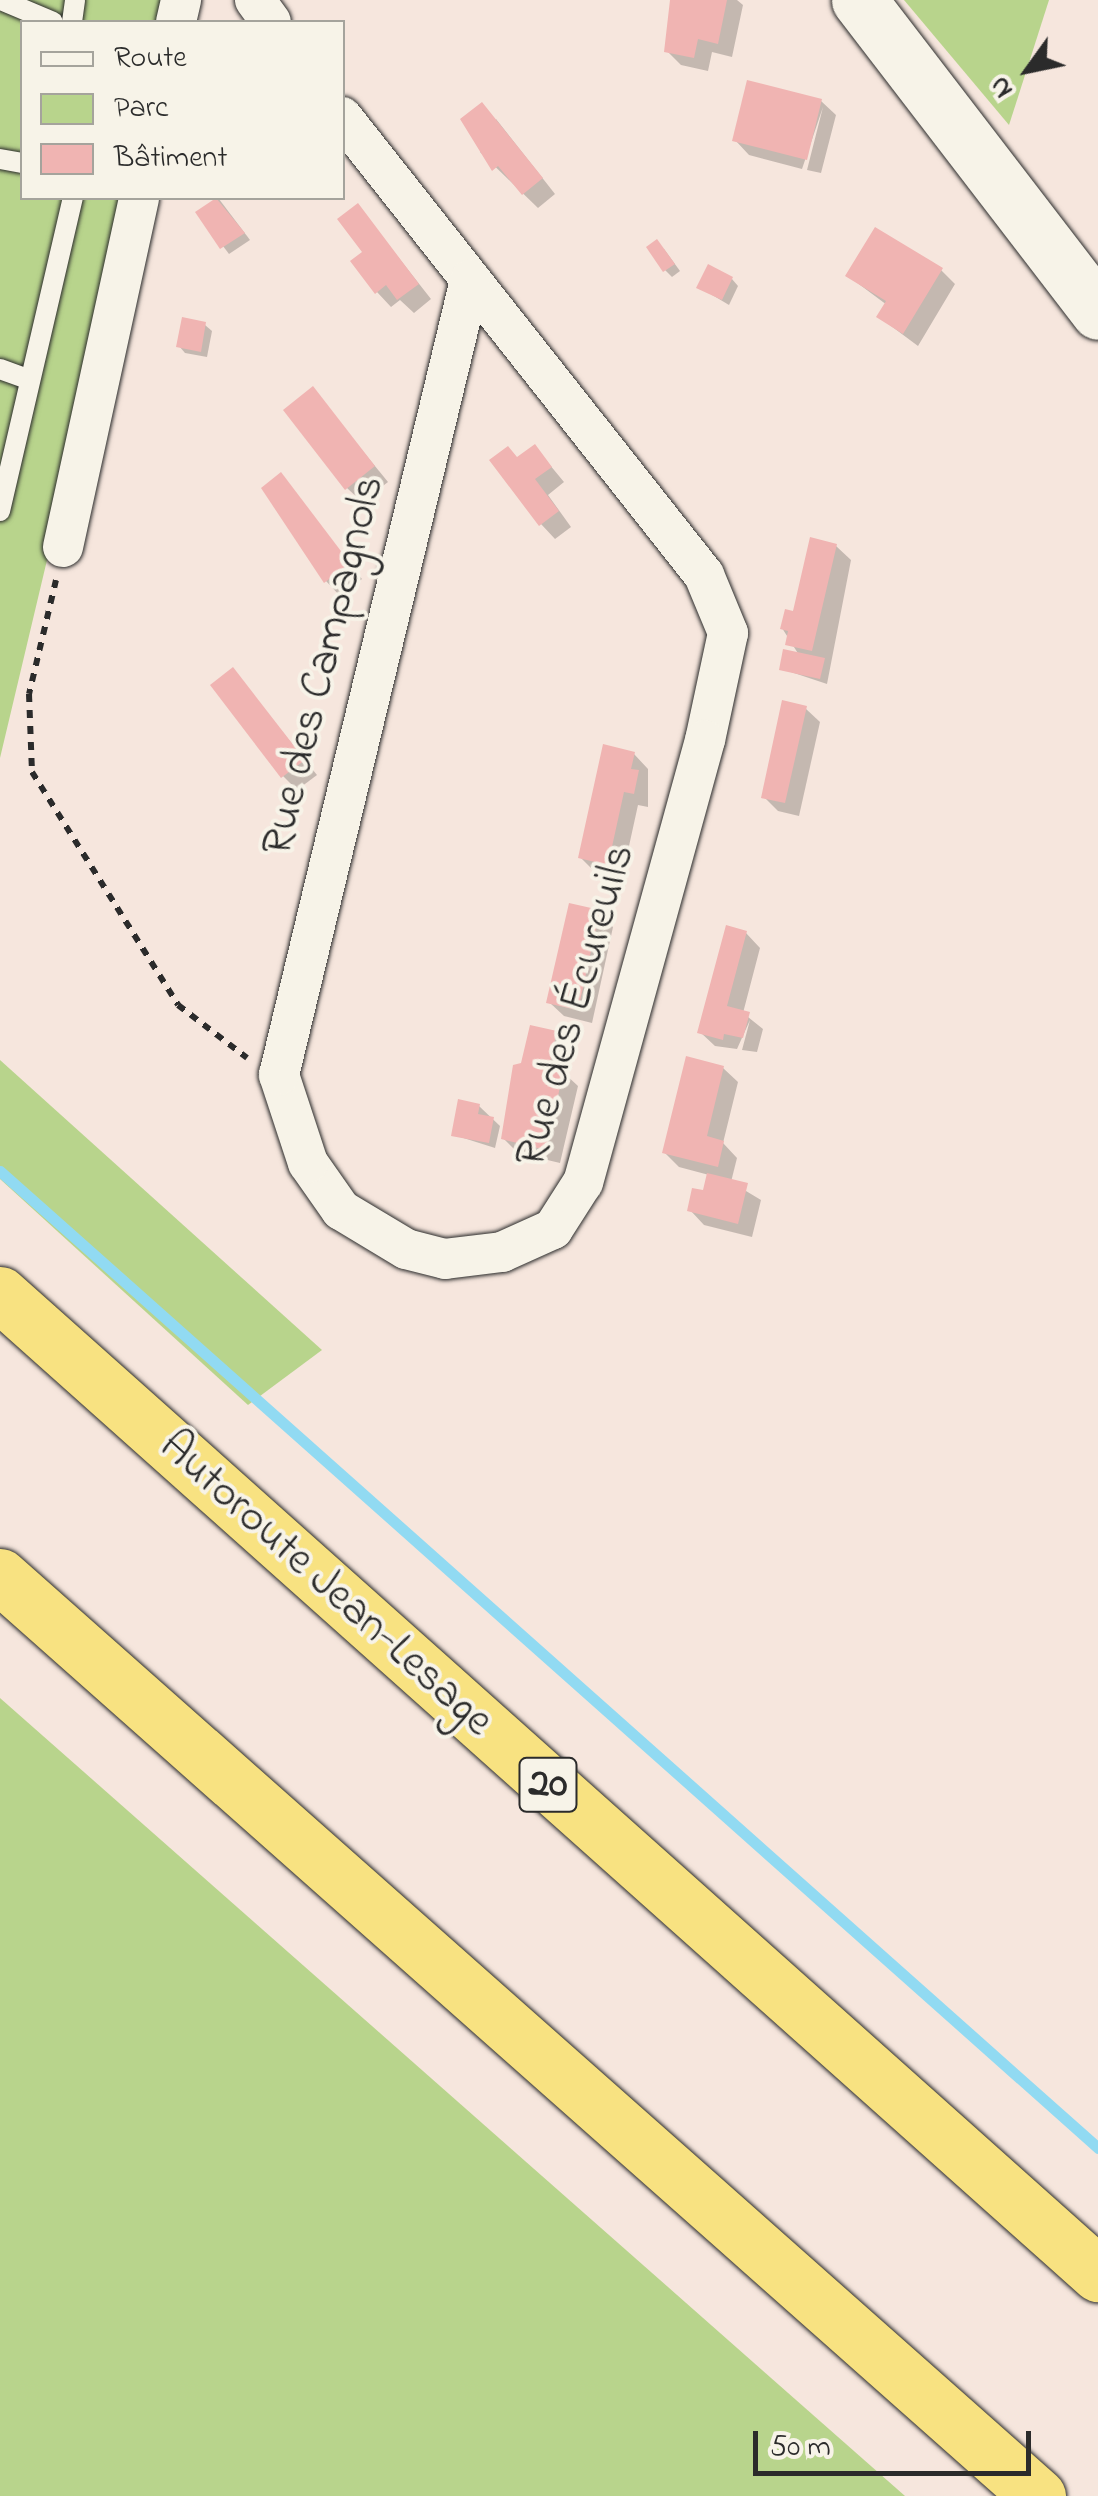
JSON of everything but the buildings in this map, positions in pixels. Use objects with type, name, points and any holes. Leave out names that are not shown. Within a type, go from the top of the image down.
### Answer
[{"type":"highway","name":"Autoroute Jean-Lesage","points":[[0,1294],[1098,2274]]},
{"type":"highway","points":[[0,1576],[1038,2496]]},
{"type":"street","points":[[254,0],[269,20]]},
{"type":"street","points":[[858,0],[1098,312]]},
{"type":"street","name":"Rue des Écureuils","points":[[279,1075],[308,1163],[341,1210],[406,1250],[445,1259],[502,1252],[553,1230],[583,1182],[705,740],[728,633],[704,575],[345,121]]},
{"type":"street","points":[[63,546],[138,200]]},
{"type":"street","name":"Rue des Campagnols","points":[[279,1075],[470,280]]},
{"type":"lane","points":[[1,0],[47,20]]},
{"type":"lane","points":[[0,512],[27,379],[73,200]]},
{"type":"lane","points":[[0,368],[27,379]]},
{"type":"path","points":[[63,546],[30,694],[32,772],[178,1004],[227,1047],[279,1075]]},
{"type":"green space","points":[[0,0],[179,0],[174,20],[20,20],[20,200],[133,200],[0,758]]},
{"type":"green space","points":[[904,0],[1049,0],[1009,125]]},
{"type":"green space","points":[[0,1060],[322,1350],[248,1405],[0,1179]]},
{"type":"green space","points":[[0,1698],[905,2496],[0,2496]]},
{"type":"waterway","points":[[0,1171],[1098,2148]]}]
